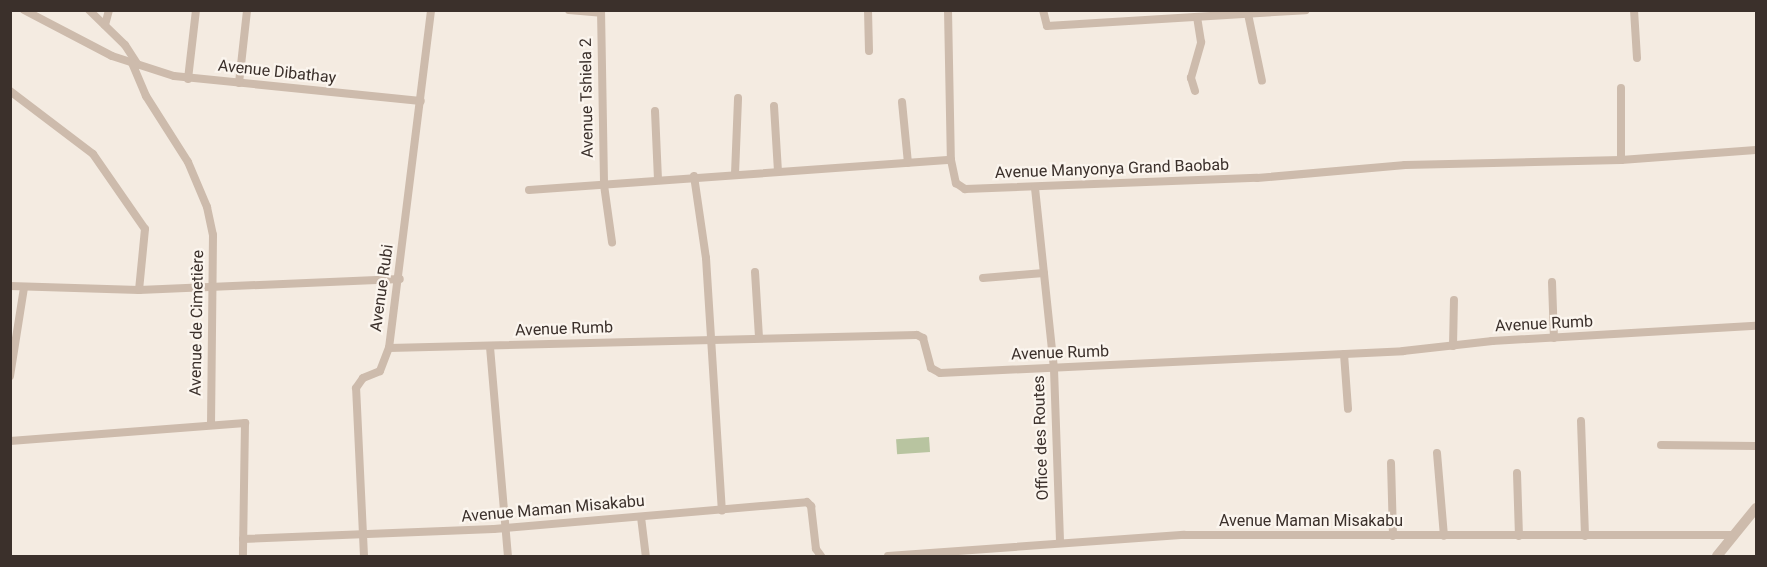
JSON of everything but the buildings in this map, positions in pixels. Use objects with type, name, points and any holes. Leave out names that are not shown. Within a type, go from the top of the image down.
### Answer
[{"type":"street","name":"Avenue Dibathay","points":[[24,10],[135,64],[188,79],[422,101]]},
{"type":"street","name":"Avenue de Cimetière","points":[[89,10],[105,25],[135,64],[146,96],[183,152],[207,207],[213,235],[214,285],[211,423]]},
{"type":"street","points":[[105,25],[109,10]]},
{"type":"street","points":[[188,79],[196,10]]},
{"type":"street","points":[[239,83],[247,10]]},
{"type":"street","name":"Avenue Rubi","points":[[364,556],[356,388],[363,378],[382,368],[388,348],[400,279],[431,10]]},
{"type":"street","points":[[569,10],[601,12]]},
{"type":"street","points":[[868,10],[869,51]]},
{"type":"street","points":[[529,190],[694,176],[951,160],[948,10]]},
{"type":"street","points":[[1043,10],[1047,26],[1306,10]]},
{"type":"street","points":[[1634,10],[1637,58]]},
{"type":"street","name":"Avenue Tshiela 2","points":[[601,12],[604,185],[612,242]]},
{"type":"street","points":[[1248,14],[1262,81]]},
{"type":"street","points":[[1195,91],[1191,78],[1202,42],[1197,17]]},
{"type":"street","points":[[1621,88],[1621,160]]},
{"type":"street","points":[[10,91],[93,154],[145,229],[139,290]]},
{"type":"street","points":[[735,174],[738,98]]},
{"type":"street","points":[[902,102],[908,163]]},
{"type":"street","points":[[774,106],[778,171]]},
{"type":"street","points":[[655,111],[658,180]]},
{"type":"street","name":"Avenue Manyonya Grand Baobab","points":[[951,160],[956,183],[965,189],[1257,178],[1404,165],[1621,160],[1716,150],[1756,150]]},
{"type":"street","points":[[694,176],[706,258],[722,510]]},
{"type":"street","name":"Office des Routes","points":[[1035,188],[1054,369],[1060,543]]},
{"type":"street","points":[[755,272],[759,338]]},
{"type":"street","points":[[983,278],[1044,273]]},
{"type":"street","points":[[10,286],[139,290],[214,285],[400,279]]},
{"type":"street","points":[[1552,282],[1554,338]]},
{"type":"street","points":[[10,376],[24,288]]},
{"type":"street","points":[[1453,346],[1454,300]]},
{"type":"street","name":"Avenue Rumb","points":[[388,348],[490,347],[711,338],[917,335],[923,338],[930,365],[937,372],[1054,369],[1344,354],[1756,326]]},
{"type":"street","points":[[490,347],[508,556]]},
{"type":"street","points":[[1344,354],[1348,409]]},
{"type":"street","points":[[1581,421],[1585,536]]},
{"type":"street","points":[[10,441],[211,423],[245,424],[243,556]]},
{"type":"street","points":[[1660,445],[1756,446]]},
{"type":"street","points":[[1437,453],[1444,536]]},
{"type":"street","points":[[1391,463],[1393,536]]},
{"type":"street","points":[[1518,473],[1519,536]]},
{"type":"street","name":"Avenue Maman Misakabu","points":[[243,539],[363,537],[507,528],[809,503],[816,549],[821,556]]},
{"type":"street","points":[[1717,556],[1756,508]]},
{"type":"street","points":[[641,517],[646,556]]},
{"type":"street","name":"Avenue Maman Misakabu","points":[[888,556],[1016,552],[1060,543],[1184,535],[1734,535]]},
{"type":"green space","points":[[929,437],[930,452],[897,454],[896,439]]}]
